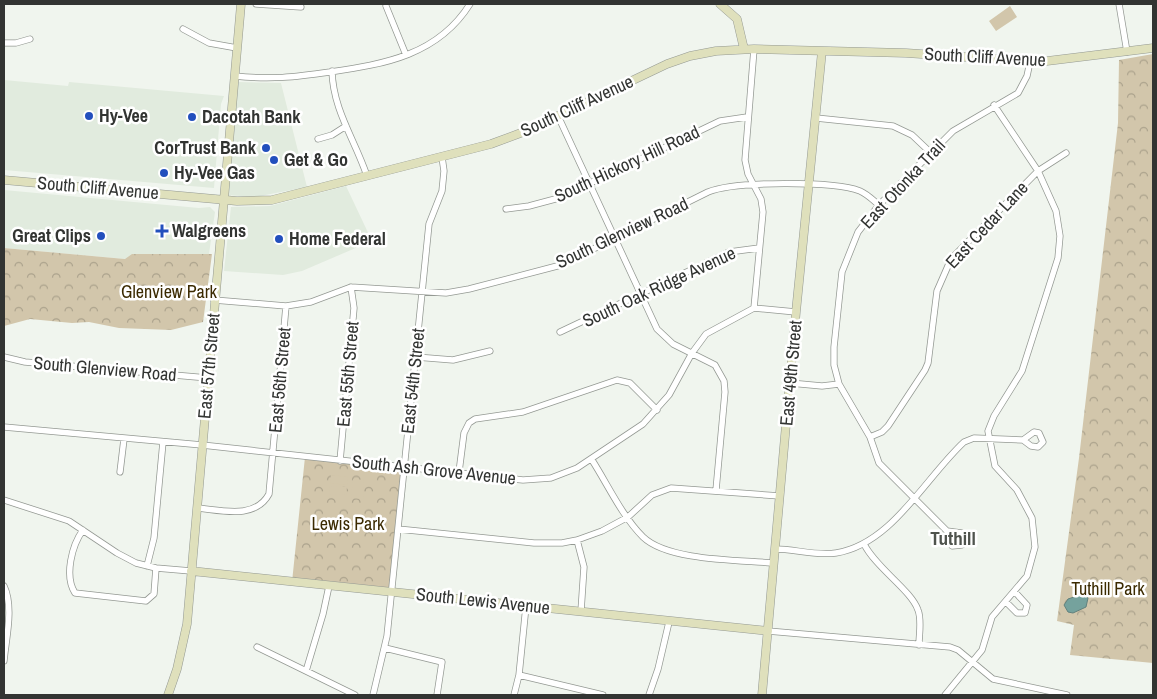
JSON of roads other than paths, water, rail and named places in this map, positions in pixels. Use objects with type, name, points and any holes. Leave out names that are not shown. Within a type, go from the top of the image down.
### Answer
[{"type":"main road","name":"East 57th Street","points":[[168,695],[186,633],[241,4]]},
{"type":"main road","points":[[720,4],[737,19],[744,49]]},
{"type":"main road","name":"South Cliff Avenue","points":[[4,180],[254,202],[280,199],[491,144],[558,116],[678,60],[716,51],[754,49],[906,53],[1030,62],[1060,61],[1153,48]]},
{"type":"main road","name":"East 49th Street","points":[[762,695],[796,312],[822,51]]},
{"type":"main road","name":"South Lewis Avenue","points":[[191,571],[768,631]]},
{"type":"street","points":[[256,4],[300,7]]},
{"type":"street","points":[[235,76],[276,79],[377,66],[406,55],[439,38],[454,26],[470,4]]},
{"type":"street","points":[[1118,4],[1127,52]]},
{"type":"street","points":[[386,6],[406,55]]},
{"type":"street","points":[[183,29],[209,43],[237,48]]},
{"type":"street","points":[[4,43],[16,43],[30,39]]},
{"type":"street","points":[[754,49],[745,160],[753,184],[761,199],[763,212],[754,308],[796,312]]},
{"type":"street","name":"East Otonka Trail","points":[[948,531],[879,463],[870,437],[839,384],[834,365],[834,347],[842,272],[858,232],[879,205],[953,131],[1018,92],[1027,76],[1030,62]]},
{"type":"street","points":[[332,71],[334,98],[359,151],[367,176]]},
{"type":"street","points":[[945,695],[973,662],[986,642],[992,617],[1027,576],[1033,561],[1035,532],[1025,502],[995,466],[988,439],[990,423],[1022,371],[1058,258],[1060,236],[1056,211],[1038,171],[994,105]]},
{"type":"street","points":[[558,116],[588,184],[661,334],[673,344],[715,365],[724,381],[716,490]]},
{"type":"street","name":"South Hickory Hill Road","points":[[506,208],[529,206],[560,198],[720,121],[747,117]]},
{"type":"street","points":[[816,118],[893,126],[912,135],[930,152]]},
{"type":"street","points":[[318,139],[332,135],[346,126]]},
{"type":"street","name":"East Cedar Lane","points":[[870,437],[882,432],[888,426],[925,370],[928,362],[937,291],[951,259],[1038,171],[1066,154]]},
{"type":"street","name":"East 54th Street","points":[[373,695],[385,648],[429,224],[444,181],[442,157]]},
{"type":"street","name":"South Glenview Road","points":[[214,300],[286,306],[311,302],[351,287],[446,293],[469,289],[561,265],[714,190],[753,184],[809,185],[856,190],[866,194],[879,205]]},
{"type":"street","name":"South Oak Ridge Avenue","points":[[560,332],[729,252],[759,248]]},
{"type":"street","name":"East 55th Street","points":[[340,460],[354,308],[351,287]]},
{"type":"street","name":"East 56th Street","points":[[197,508],[247,511],[261,505],[269,494],[286,306]]},
{"type":"street","name":"South Ash Grove Avenue","points":[[4,427],[202,445],[523,480],[540,480],[567,473],[592,460],[638,428],[657,410],[678,381],[692,353],[706,334],[754,308]]},
{"type":"street","points":[[416,356],[453,360],[490,351]]},
{"type":"street","name":"South Glenview Road","points":[[4,357],[25,362],[208,378]]},
{"type":"street","points":[[459,472],[464,433],[469,423],[482,416],[523,412],[618,380],[630,383],[657,410]]},
{"type":"street","points":[[790,383],[822,386],[839,384]]},
{"type":"street","points":[[775,549],[834,553],[864,544],[915,498],[964,442],[974,438],[1023,440]]},
{"type":"street","points":[[120,472],[124,439]]},
{"type":"street","points":[[146,566],[154,538],[163,442]]},
{"type":"street","points":[[592,460],[628,517],[648,541],[670,552],[773,563]]},
{"type":"street","points":[[398,529],[548,544],[577,540],[602,531],[628,517],[649,497],[664,489],[678,487],[780,496]]},
{"type":"street","name":"South Lewis Avenue","points":[[4,500],[70,521],[116,553],[146,566],[191,571]]},
{"type":"street","points":[[83,530],[75,542],[73,556],[70,581],[75,593],[146,601],[154,594],[156,568]]},
{"type":"street","points":[[577,540],[584,567],[581,611]]},
{"type":"street","points":[[864,544],[873,560],[917,607],[920,618],[919,645]]},
{"type":"street","points":[[4,586],[8,594],[9,604],[4,661]]},
{"type":"street","points":[[306,671],[323,614],[329,586]]},
{"type":"street","points":[[1006,602],[1017,613],[1025,613],[1027,605],[1015,592]]},
{"type":"street","points":[[514,695],[519,676],[526,606]]},
{"type":"street","points":[[649,695],[658,669],[669,622]]},
{"type":"street","name":"South Lewis Avenue","points":[[768,631],[953,648],[987,675],[1001,682],[1067,695]]},
{"type":"street","points":[[257,647],[355,695]]},
{"type":"street","points":[[385,648],[442,662],[437,695]]},
{"type":"street","points":[[519,676],[603,695]]},
{"type":"water","points":[[1083,594],[1088,598],[1086,607],[1073,613],[1068,612],[1064,605],[1068,599]]},
{"type":"place","name":"Hy-Vee","points":[[89,116]]},
{"type":"place","name":"Dacotah Bank","points":[[192,117]]},
{"type":"place","name":"CorTrust Bank","points":[[266,148]]},
{"type":"place","name":"Get & Go","points":[[274,160]]},
{"type":"place","name":"Hy-Vee Gas","points":[[164,173]]},
{"type":"place","name":"Walgreens","points":[[162,231]]},
{"type":"place","name":"Great Clips","points":[[101,236]]},
{"type":"place","name":"Home Federal","points":[[279,239]]},
{"type":"district","name":"Tuthill","points":[[953,538]]},
{"type":"park label","name":"Glenview Park","points":[[169,292]]},
{"type":"park label","name":"Lewis Park","points":[[348,524]]},
{"type":"park label","name":"Tuthill Park","points":[[1108,589]]}]
